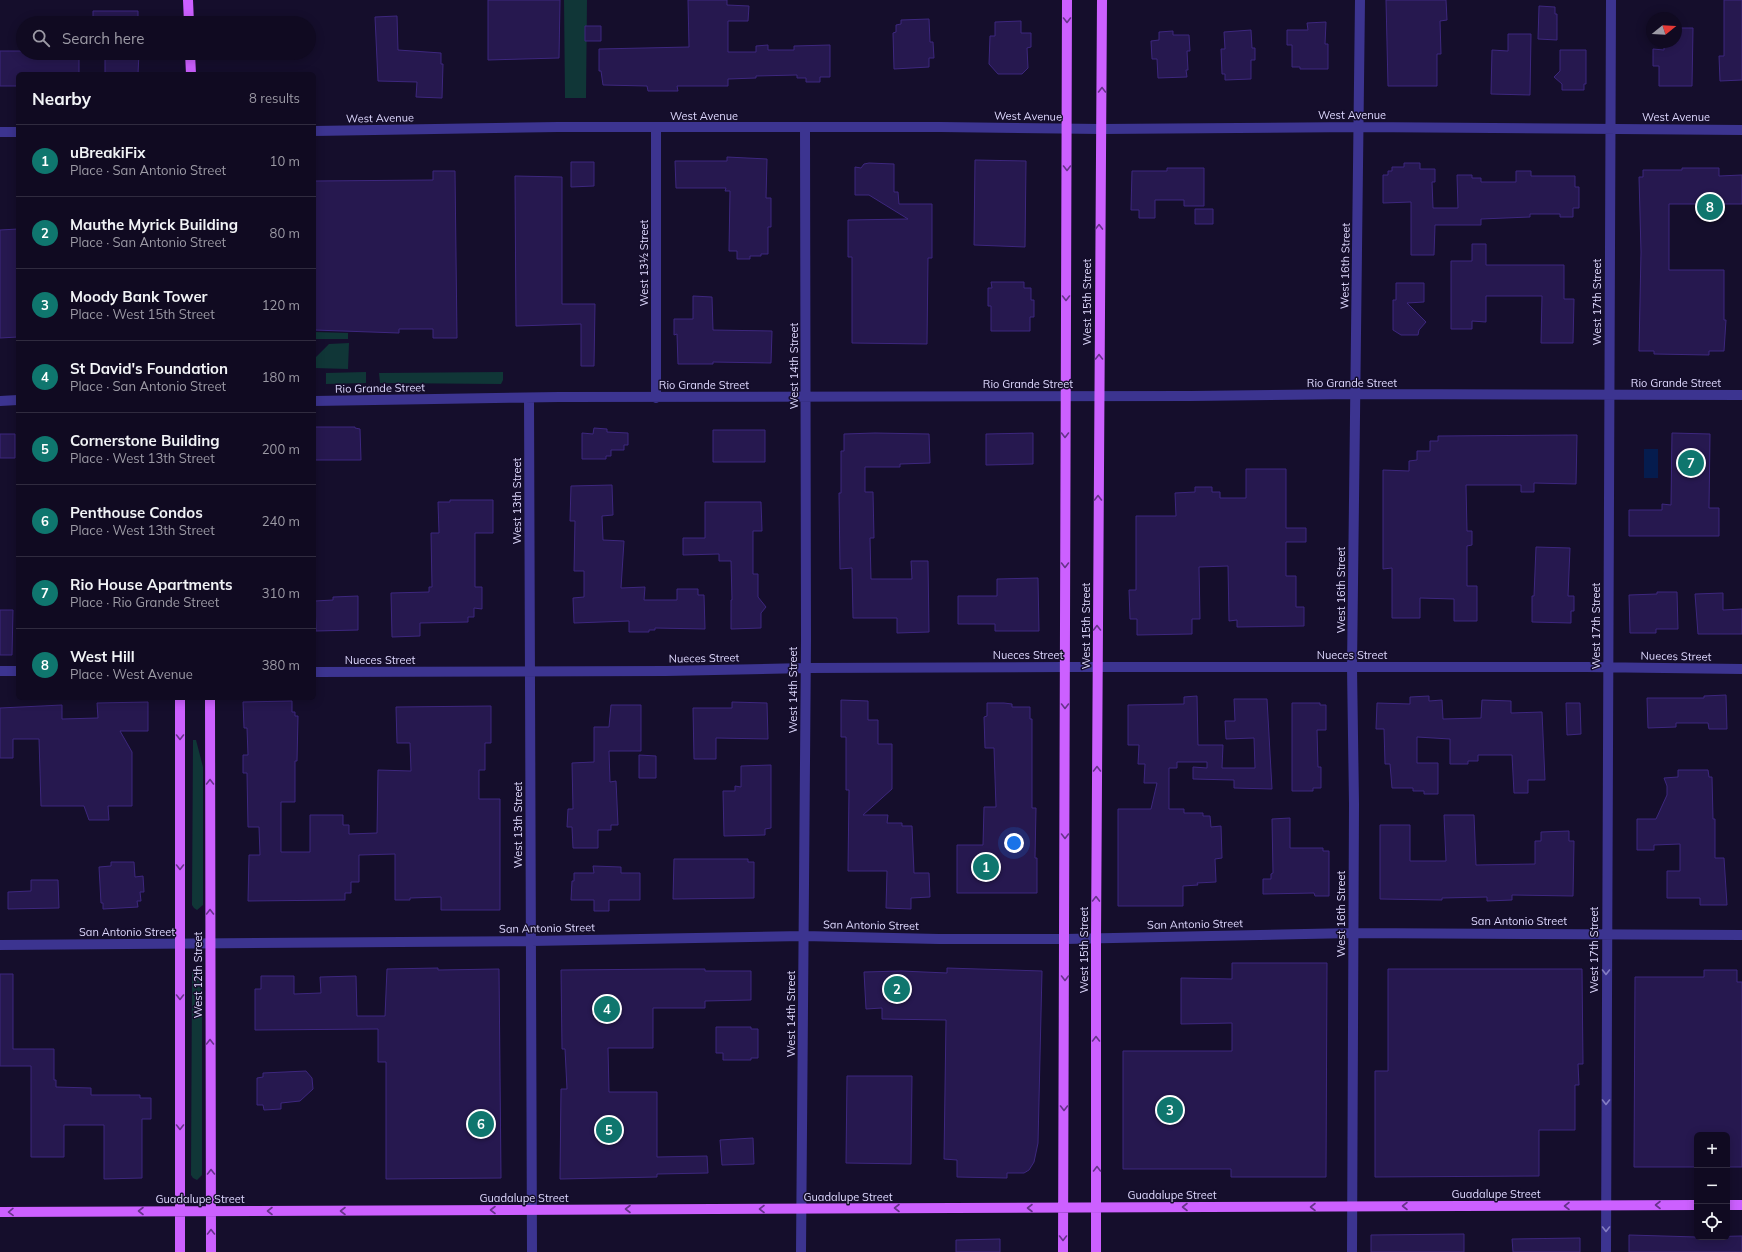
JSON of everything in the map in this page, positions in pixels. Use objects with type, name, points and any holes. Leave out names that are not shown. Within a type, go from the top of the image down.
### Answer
[{"type":"main road","points":[[188,0],[189,16]]},
{"type":"main road","name":"West 15th Street","points":[[1063,1252],[1067,0]]},
{"type":"main road","name":"West 15th Street","points":[[1096,1252],[1097,667],[1102,0]]},
{"type":"main road","points":[[190,60],[191,72]]},
{"type":"main road","name":"West 12th Street","points":[[180,700],[180,1252]]},
{"type":"main road","name":"West 12th Street","points":[[210,700],[211,1252]]},
{"type":"main road","name":"Guadalupe Street","points":[[0,1212],[1694,1205]]},
{"type":"main road","points":[[1730,1205],[1742,1205]]},
{"type":"street","name":"West 16th Street","points":[[1352,1252],[1352,933],[1354,804],[1352,667],[1354,394],[1360,127],[1360,0]]},
{"type":"street","name":"West 17th Street","points":[[1606,1252],[1606,933],[1611,0]]},
{"type":"street","name":"West Avenue","points":[[316,131],[558,127],[940,127],[1101,129],[1360,127],[1742,130]]},
{"type":"street","name":"West 13½ Street","points":[[656,128],[656,398]]},
{"type":"street","name":"West 14th Street","points":[[801,1252],[806,668],[805,128]]},
{"type":"street","points":[[0,132],[16,132]]},
{"type":"street","name":"Rio Grande Street","points":[[316,401],[528,398],[1354,394],[1742,395]]},
{"type":"street","name":"West 13th Street","points":[[528,398],[532,1252]]},
{"type":"street","points":[[0,400],[16,400]]},
{"type":"street","name":"Nueces Street","points":[[316,672],[371,673],[666,671],[806,668],[1065,667],[1608,667],[1742,669]]},
{"type":"street","points":[[0,671],[16,671]]},
{"type":"street","name":"San Antonio Street","points":[[0,945],[531,941],[803,936],[940,939],[1065,939],[1352,933],[1606,933],[1742,935]]},
{"type":"green space","points":[[564,0],[587,0],[586,98],[565,98]]},
{"type":"green space","points":[[316,332],[348,333],[348,339],[316,339]]},
{"type":"green space","points":[[349,343],[348,369],[316,368],[316,357],[329,344]]},
{"type":"green space","points":[[366,372],[366,383],[326,384],[326,373]]},
{"type":"green space","points":[[503,372],[503,380],[501,384],[380,383],[379,373]]},
{"type":"green space","points":[[193,740],[196,740],[203,767],[203,905],[197,910],[192,905]]},
{"type":"green space","points":[[197,970],[201,971],[202,975],[202,1175],[197,1180],[191,1175],[192,972]]},
{"type":"water","points":[[1644,449],[1658,449],[1658,478],[1644,478]]},
{"type":"building","points":[[488,0],[560,0],[559,58],[488,60]]},
{"type":"building","points":[[688,0],[727,0],[727,5],[749,6],[748,21],[728,21],[728,52],[756,52],[756,46],[768,45],[768,50],[794,50],[794,46],[830,45],[830,77],[820,77],[820,82],[806,82],[806,78],[797,78],[797,75],[756,76],[756,78],[728,79],[728,86],[677,86],[678,91],[648,91],[647,86],[603,85],[601,71],[599,71],[599,49],[689,47]]},
{"type":"building","points":[[1386,0],[1446,0],[1447,20],[1440,21],[1441,54],[1437,54],[1437,86],[1388,86]]},
{"type":"building","points":[[1724,0],[1742,0],[1742,80],[1720,81],[1719,56],[1724,56]]},
{"type":"building","points":[[1539,6],[1555,7],[1555,14],[1557,14],[1557,40],[1538,39]]},
{"type":"building","points":[[93,11],[138,11],[138,16],[93,16]]},
{"type":"building","points":[[397,16],[398,50],[441,53],[441,64],[443,64],[442,98],[416,97],[417,82],[378,81],[375,17]]},
{"type":"building","points":[[929,19],[930,42],[933,42],[934,58],[929,58],[929,67],[894,69],[893,33],[896,32],[896,25],[901,24],[901,20]]},
{"type":"building","points":[[1021,21],[1021,33],[1031,33],[1031,47],[1027,48],[1028,68],[1022,74],[998,74],[989,64],[990,36],[995,36],[995,22]]},
{"type":"building","points":[[1326,22],[1325,44],[1328,44],[1328,69],[1300,69],[1300,67],[1292,67],[1292,45],[1287,45],[1287,30],[1308,30],[1307,23]]},
{"type":"building","points":[[585,26],[601,26],[601,41],[585,41]]},
{"type":"building","points":[[1682,28],[1693,28],[1692,86],[1659,86],[1659,66],[1653,66],[1653,49],[1664,50],[1664,48],[1682,48]]},
{"type":"building","points":[[1251,30],[1252,48],[1255,48],[1255,60],[1251,60],[1251,79],[1225,80],[1225,74],[1222,74],[1221,49],[1225,49],[1224,32]]},
{"type":"building","points":[[1173,31],[1173,35],[1189,35],[1190,51],[1187,51],[1187,77],[1158,78],[1157,59],[1152,59],[1151,41],[1159,40],[1159,32]]},
{"type":"building","points":[[1508,34],[1531,34],[1530,95],[1491,94],[1492,50],[1508,51]]},
{"type":"building","points":[[1560,50],[1586,50],[1586,84],[1584,84],[1584,90],[1562,90],[1562,84],[1554,77],[1560,71]]},
{"type":"building","points":[[0,51],[16,51],[16,60],[79,60],[79,72],[16,72],[16,86],[0,86]]},
{"type":"building","points":[[105,60],[139,60],[138,72],[105,72]]},
{"type":"building","points":[[727,157],[767,159],[766,198],[771,198],[771,227],[768,227],[768,254],[761,254],[761,256],[750,256],[750,259],[737,259],[737,251],[729,251],[730,191],[725,191],[726,188],[676,188],[675,161],[727,161]]},
{"type":"building","points":[[975,160],[1026,161],[1025,247],[974,245]]},
{"type":"building","points":[[571,162],[594,162],[594,186],[571,187]]},
{"type":"building","points":[[1404,163],[1420,163],[1420,169],[1435,169],[1435,182],[1432,182],[1433,208],[1458,208],[1457,175],[1472,175],[1472,178],[1481,178],[1481,182],[1516,182],[1516,171],[1531,171],[1531,176],[1575,176],[1575,187],[1579,187],[1579,208],[1573,208],[1573,217],[1560,217],[1560,214],[1530,214],[1530,217],[1481,219],[1481,225],[1435,225],[1434,255],[1411,255],[1411,202],[1383,203],[1383,175],[1388,175],[1388,171],[1392,171],[1392,167],[1404,167]]},
{"type":"building","points":[[864,164],[894,164],[894,192],[898,192],[899,204],[932,204],[932,258],[928,258],[927,344],[852,343],[852,257],[848,257],[848,220],[908,219],[869,195],[855,195],[855,167],[861,168]]},
{"type":"building","points":[[1167,168],[1204,168],[1204,206],[1184,206],[1184,200],[1155,200],[1155,218],[1139,218],[1139,210],[1131,210],[1132,171],[1167,171]]},
{"type":"building","points":[[1682,168],[1719,168],[1719,176],[1742,175],[1742,204],[1669,204],[1669,270],[1724,270],[1724,320],[1726,320],[1724,351],[1709,351],[1709,355],[1654,354],[1654,351],[1639,351],[1641,252],[1639,177],[1643,177],[1643,170],[1682,170]]},
{"type":"building","points":[[433,171],[455,171],[457,338],[433,338],[433,329],[399,329],[399,333],[316,330],[316,181],[433,180]]},
{"type":"building","points":[[515,176],[562,177],[562,304],[595,304],[594,366],[581,366],[581,324],[516,326]]},
{"type":"building","points":[[1195,209],[1213,209],[1213,224],[1195,224]]},
{"type":"building","points":[[16,229],[16,337],[0,338],[0,230]]},
{"type":"building","points":[[1472,244],[1486,244],[1486,265],[1564,265],[1564,299],[1574,299],[1573,343],[1541,343],[1542,296],[1486,296],[1486,322],[1472,321],[1472,329],[1451,329],[1451,261],[1472,261]]},
{"type":"building","points":[[991,282],[1024,282],[1024,288],[1031,288],[1031,300],[1034,300],[1034,317],[1030,317],[1030,331],[991,331],[991,306],[988,306],[988,288],[992,288]]},
{"type":"building","points":[[1396,283],[1424,283],[1424,302],[1407,303],[1426,322],[1419,330],[1418,335],[1401,335],[1393,330],[1393,300],[1396,300]]},
{"type":"building","points":[[693,296],[712,297],[713,330],[772,331],[771,363],[713,362],[713,364],[678,364],[677,334],[674,335],[674,319],[693,319]]},
{"type":"building","points":[[316,427],[355,427],[360,429],[361,460],[316,460]]},
{"type":"building","points":[[594,428],[607,429],[607,432],[628,433],[628,445],[624,445],[624,450],[611,450],[611,456],[606,456],[606,459],[582,459],[582,433],[593,434]]},
{"type":"building","points":[[713,430],[765,430],[765,462],[713,462]]},
{"type":"building","points":[[1033,433],[1033,464],[986,465],[986,434]]},
{"type":"building","points":[[1672,433],[1710,434],[1709,508],[1719,508],[1719,536],[1629,536],[1629,510],[1662,510],[1662,504],[1671,505]]},
{"type":"building","points":[[0,434],[15,434],[15,458],[0,458]]},
{"type":"building","points":[[844,434],[929,434],[930,463],[900,464],[900,467],[865,467],[865,492],[873,492],[874,538],[870,538],[871,579],[912,579],[911,561],[928,561],[929,632],[897,633],[897,618],[853,618],[852,568],[840,569],[839,493],[841,493],[841,451],[844,451]]},
{"type":"building","points":[[1577,435],[1576,484],[1534,483],[1534,492],[1521,492],[1521,485],[1466,485],[1467,531],[1472,531],[1472,545],[1467,546],[1467,586],[1477,586],[1477,621],[1454,621],[1454,599],[1420,598],[1420,618],[1392,618],[1392,568],[1383,569],[1383,470],[1409,471],[1409,461],[1417,460],[1417,451],[1430,451],[1430,441],[1438,441],[1438,436]]},
{"type":"building","points":[[1246,469],[1286,469],[1286,528],[1306,528],[1306,542],[1286,542],[1286,576],[1296,576],[1296,607],[1304,607],[1304,626],[1237,627],[1237,620],[1229,621],[1228,566],[1199,567],[1200,619],[1192,619],[1192,634],[1137,635],[1137,619],[1130,619],[1129,590],[1136,590],[1136,516],[1176,516],[1175,493],[1195,492],[1195,487],[1212,487],[1212,492],[1220,492],[1220,498],[1246,498]]},
{"type":"building","points":[[612,485],[613,515],[602,516],[603,540],[624,541],[621,588],[645,587],[644,600],[677,600],[677,589],[698,589],[698,595],[704,595],[705,629],[655,628],[655,630],[649,630],[649,632],[629,632],[629,621],[574,623],[573,598],[584,597],[584,571],[574,571],[575,521],[570,521],[571,486]]},
{"type":"building","points":[[450,500],[493,500],[493,533],[475,533],[475,587],[482,587],[482,609],[474,608],[474,617],[468,617],[468,622],[420,623],[420,636],[392,637],[391,593],[429,592],[429,587],[432,587],[431,533],[439,533],[438,502],[450,502]]},
{"type":"building","points":[[705,502],[761,502],[762,531],[753,531],[753,574],[758,574],[758,597],[766,607],[761,613],[761,628],[731,629],[731,561],[719,561],[719,554],[683,555],[683,538],[705,538]]},
{"type":"building","points":[[1536,547],[1570,548],[1568,596],[1574,596],[1574,611],[1571,611],[1571,623],[1532,622],[1532,596],[1534,596]]},
{"type":"building","points":[[1038,578],[1039,631],[995,631],[995,624],[958,624],[958,596],[997,596],[997,579]]},
{"type":"building","points":[[1657,592],[1677,592],[1678,629],[1656,629],[1656,633],[1630,633],[1629,595],[1657,594]]},
{"type":"building","points":[[1723,593],[1723,610],[1742,609],[1742,634],[1698,634],[1695,594]]},
{"type":"building","points":[[358,596],[358,630],[316,631],[316,601],[333,600],[333,597]]},
{"type":"building","points":[[0,610],[13,610],[12,655],[0,655]]},
{"type":"building","points":[[1726,695],[1727,729],[1709,729],[1708,723],[1676,723],[1676,727],[1648,728],[1647,698],[1704,698],[1704,696]]},
{"type":"building","points":[[1197,696],[1198,745],[1223,745],[1222,768],[1255,768],[1254,738],[1226,739],[1225,721],[1235,721],[1234,699],[1267,699],[1272,789],[1234,788],[1234,780],[1193,779],[1193,767],[1207,768],[1207,762],[1177,762],[1177,768],[1169,768],[1169,809],[1184,809],[1184,813],[1203,813],[1203,816],[1210,816],[1211,827],[1221,826],[1222,858],[1215,859],[1216,882],[1197,883],[1198,885],[1183,886],[1183,906],[1118,906],[1118,809],[1151,809],[1157,783],[1144,783],[1145,764],[1138,764],[1139,745],[1128,745],[1128,705],[1184,704],[1184,697]]},
{"type":"building","points":[[1429,696],[1429,701],[1442,700],[1443,719],[1481,718],[1482,700],[1511,701],[1511,713],[1542,712],[1545,780],[1528,780],[1528,793],[1514,793],[1512,755],[1478,755],[1478,761],[1468,761],[1468,764],[1450,764],[1450,739],[1417,737],[1417,763],[1438,763],[1438,794],[1424,794],[1424,791],[1413,791],[1413,788],[1392,788],[1390,764],[1385,764],[1384,729],[1376,729],[1377,703],[1410,704],[1410,697]]},
{"type":"building","points":[[841,700],[868,701],[868,720],[878,720],[878,744],[892,744],[892,789],[863,815],[888,815],[887,823],[902,823],[902,826],[912,826],[914,873],[929,873],[930,897],[911,898],[911,909],[886,908],[887,871],[848,871],[849,790],[846,790],[846,737],[841,737]]},
{"type":"building","points":[[292,701],[292,712],[295,712],[295,716],[298,716],[297,761],[295,761],[295,802],[281,802],[281,852],[310,852],[310,815],[343,815],[343,825],[349,825],[349,834],[377,833],[378,770],[411,771],[410,743],[397,743],[396,707],[491,706],[491,743],[485,743],[485,770],[479,770],[479,799],[500,799],[500,910],[441,910],[441,897],[395,900],[395,854],[359,855],[359,882],[351,882],[351,893],[345,893],[345,900],[248,901],[249,855],[260,855],[259,827],[248,827],[247,773],[243,773],[243,755],[248,755],[247,728],[244,728],[243,702]]},
{"type":"building","points":[[148,702],[148,731],[120,731],[132,752],[132,806],[108,806],[109,820],[89,820],[84,806],[41,806],[39,739],[13,739],[13,758],[0,758],[0,708],[62,705],[62,719],[98,718],[97,703]]},
{"type":"building","points":[[732,702],[767,703],[768,739],[716,738],[716,759],[694,759],[693,708],[732,708]]},
{"type":"building","points":[[987,703],[1012,704],[1012,707],[1030,707],[1030,719],[1032,719],[1032,808],[1036,808],[1035,858],[1037,858],[1037,893],[957,893],[957,845],[983,845],[984,807],[996,807],[994,748],[985,748],[984,717],[987,716]]},
{"type":"building","points":[[1292,703],[1320,703],[1320,705],[1326,705],[1326,730],[1317,730],[1318,767],[1321,767],[1321,788],[1313,788],[1313,791],[1292,791]]},
{"type":"building","points":[[1566,703],[1580,703],[1581,734],[1567,735]]},
{"type":"building","points":[[611,705],[641,705],[641,751],[609,751],[610,782],[616,781],[618,825],[611,825],[611,830],[598,830],[598,848],[573,848],[572,827],[567,827],[568,809],[573,809],[572,763],[594,762],[594,727],[609,727]]},
{"type":"building","points":[[639,755],[656,756],[656,778],[639,778]]},
{"type":"building","points":[[771,765],[771,828],[765,829],[765,835],[724,836],[723,791],[735,791],[735,786],[741,787],[741,766]]},
{"type":"building","points":[[1678,770],[1708,770],[1709,777],[1712,777],[1713,819],[1715,819],[1715,858],[1724,858],[1727,905],[1700,905],[1700,898],[1667,898],[1667,871],[1680,871],[1680,844],[1654,845],[1654,850],[1637,850],[1637,819],[1656,819],[1667,795],[1667,786],[1664,778],[1678,777]]},
{"type":"building","points":[[1444,815],[1474,815],[1476,865],[1535,864],[1535,841],[1541,841],[1541,832],[1569,831],[1569,841],[1574,841],[1573,896],[1512,895],[1512,900],[1487,901],[1487,897],[1442,898],[1442,900],[1380,899],[1380,825],[1410,825],[1410,861],[1446,861]]},
{"type":"building","points":[[1290,818],[1290,848],[1323,848],[1323,851],[1329,851],[1329,896],[1315,896],[1314,893],[1263,894],[1263,879],[1271,879],[1271,874],[1273,873],[1272,819]]},
{"type":"building","points":[[674,859],[748,859],[748,862],[754,862],[754,898],[673,899]]},
{"type":"building","points":[[111,862],[134,862],[135,877],[143,876],[144,892],[140,892],[141,901],[137,901],[138,907],[103,909],[103,903],[101,903],[99,867],[111,866]]},
{"type":"building","points":[[593,866],[621,867],[621,873],[640,873],[640,900],[609,900],[609,911],[594,911],[594,900],[571,900],[574,873],[594,873]]},
{"type":"building","points":[[31,880],[58,880],[59,908],[8,909],[8,892],[31,891]]},
{"type":"building","points":[[1232,963],[1327,963],[1326,1177],[1231,1177],[1231,1169],[1123,1169],[1123,1051],[1232,1051],[1232,1023],[1181,1024],[1181,978],[1232,979]]},
{"type":"building","points":[[438,968],[438,970],[499,969],[501,1178],[386,1179],[386,1062],[378,1062],[378,1029],[255,1030],[255,989],[261,989],[261,976],[294,976],[294,994],[321,993],[320,977],[356,976],[357,1016],[385,1016],[387,969]]},
{"type":"building","points":[[947,968],[1042,971],[1038,1143],[1034,1162],[1029,1170],[1024,1173],[1007,1173],[1007,1178],[957,1177],[957,1160],[944,1159],[946,1020],[882,1019],[882,1008],[866,1009],[864,972],[901,971],[947,973]]},
{"type":"building","points":[[705,969],[705,971],[751,971],[751,1000],[705,1001],[705,1008],[653,1008],[653,1048],[608,1048],[609,1092],[657,1092],[657,1157],[707,1156],[708,1173],[657,1174],[657,1177],[560,1179],[561,1089],[567,1089],[565,1049],[562,1049],[561,970]]},
{"type":"building","points":[[1388,969],[1582,969],[1583,1064],[1578,1064],[1579,1085],[1575,1085],[1575,1130],[1539,1130],[1539,1176],[1375,1177],[1375,1071],[1388,1071]]},
{"type":"building","points":[[1704,970],[1737,970],[1737,982],[1742,982],[1742,1167],[1730,1167],[1730,1132],[1694,1132],[1694,1167],[1634,1167],[1635,977],[1704,977]]},
{"type":"building","points":[[0,974],[13,974],[13,1049],[54,1049],[54,1080],[56,1080],[56,1087],[91,1088],[91,1095],[140,1095],[140,1098],[151,1098],[151,1119],[142,1119],[142,1178],[104,1179],[104,1125],[64,1125],[64,1157],[31,1157],[31,1066],[0,1066]]},
{"type":"building","points":[[716,1027],[751,1027],[751,1029],[758,1029],[758,1058],[751,1058],[751,1060],[723,1060],[723,1053],[716,1053]]},
{"type":"building","points":[[306,1071],[312,1078],[313,1089],[300,1101],[281,1103],[281,1109],[264,1110],[263,1105],[257,1105],[257,1078],[263,1077],[263,1073]]},
{"type":"building","points":[[847,1076],[912,1076],[911,1164],[846,1163]]},
{"type":"building","points":[[753,1138],[754,1164],[722,1165],[720,1140]]},
{"type":"building","points":[[1464,1234],[1464,1252],[1371,1252],[1371,1235]]},
{"type":"building","points":[[1629,1235],[1694,1237],[1694,1240],[1730,1240],[1730,1236],[1742,1236],[1742,1252],[1629,1252]]},
{"type":"building","points":[[1580,1238],[1580,1252],[1513,1252],[1512,1239]]},
{"type":"building","points":[[1000,1239],[1000,1252],[956,1252],[956,1240]]},
{"type":"place","name":"West Hill","points":[[1710,207]]},
{"type":"place","name":"Rio House Apartments","points":[[1691,463]]},
{"type":"place","name":"uBreakiFix","points":[[986,867]]},
{"type":"place","name":"Mauthe Myrick Building","points":[[897,989]]},
{"type":"place","name":"St David's Foundation","points":[[607,1009]]},
{"type":"place","name":"Moody Bank Tower","points":[[1170,1110]]},
{"type":"place","name":"Penthouse Condos","points":[[481,1124]]},
{"type":"place","name":"Cornerstone Building","points":[[609,1130]]}]
